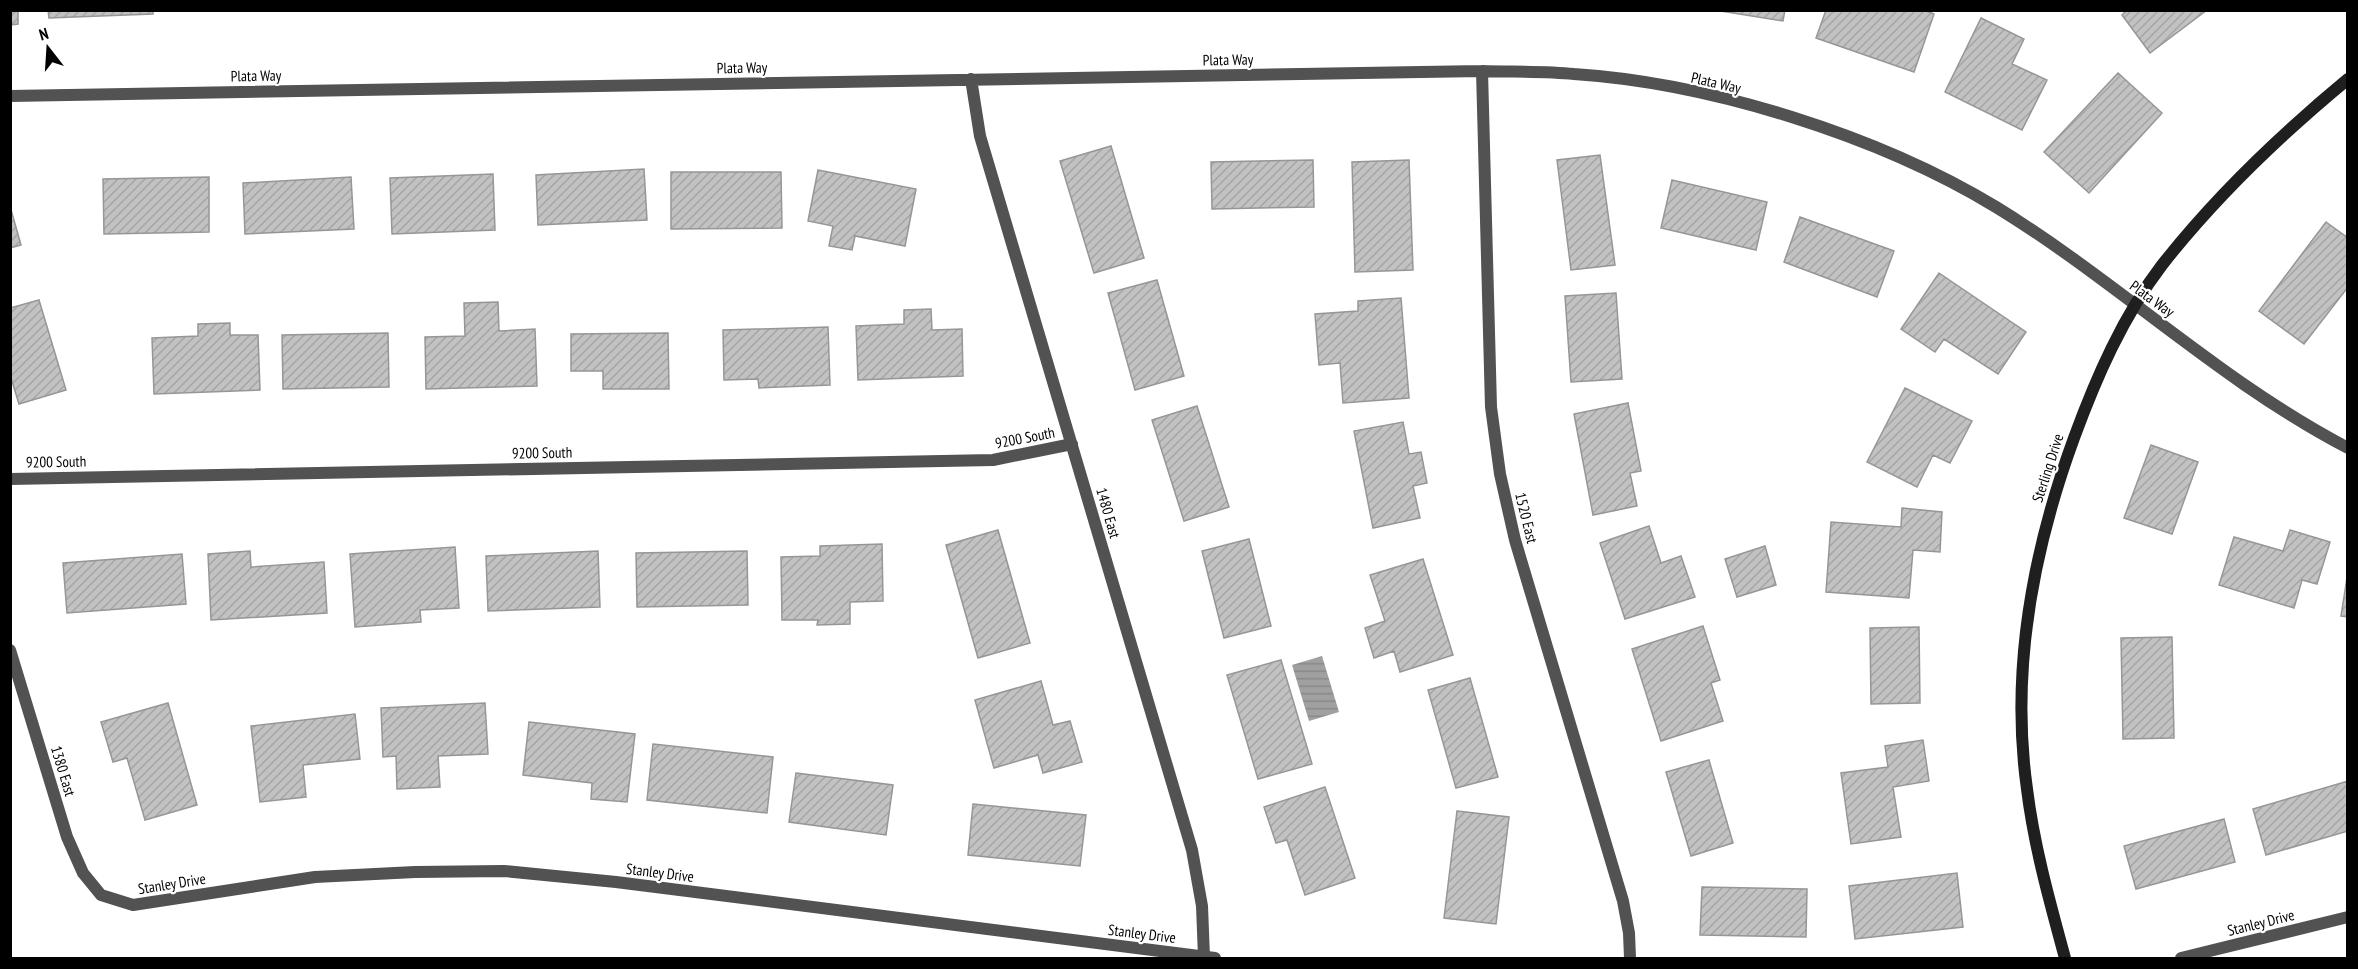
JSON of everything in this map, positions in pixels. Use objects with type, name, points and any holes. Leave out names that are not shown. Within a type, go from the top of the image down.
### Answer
[{"type":"street","name":"Plata Way","points":[[10,96],[1482,71],[1575,74],[1650,83],[1815,124],[1919,166],[1996,207],[2303,424],[2348,448]]},
{"type":"street","name":"1520 East","points":[[1482,71],[1491,407],[1500,474],[1515,540],[1623,901],[1629,933],[1630,958]]},
{"type":"street","name":"1480 East","points":[[971,79],[980,136],[1192,850],[1210,958]]},
{"type":"street","name":"Sterling Drive","points":[[2066,958],[2042,869],[2026,788],[2022,705],[2026,623],[2040,545],[2061,474],[2086,406],[2135,306],[2161,267],[2208,208],[2264,151],[2348,79]]},
{"type":"street","name":"9200 South","points":[[10,479],[993,460],[1072,444]]},
{"type":"street","name":"1380 East","points":[[10,650],[67,837],[83,873],[101,895]]},
{"type":"street","name":"Stanley Drive","points":[[101,895],[133,905],[315,877],[415,872],[504,872],[616,882],[1210,958]]},
{"type":"street","name":"Stanley Drive","points":[[2181,958],[2348,917]]},
{"type":"shaded area","points":[[1322,656],[1339,712],[1309,721],[1292,665]]},
{"type":"building","points":[[10,10],[18,10],[18,24],[10,25]]},
{"type":"building","points":[[48,10],[153,10],[153,14],[49,18]]},
{"type":"building","points":[[1714,10],[1785,10],[1783,21]]},
{"type":"building","points":[[1826,10],[1924,10],[1934,14],[1914,72],[1816,38]]},
{"type":"building","points":[[2127,10],[2207,10],[2150,53],[2122,15]]},
{"type":"building","points":[[1981,18],[2024,39],[2012,64],[2047,80],[2022,130],[1945,92]]},
{"type":"building","points":[[2118,73],[2162,113],[2089,193],[2044,152]]},
{"type":"building","points":[[1111,146],[1144,258],[1094,273],[1060,161]]},
{"type":"building","points":[[1600,155],[1615,265],[1571,270],[1557,160]]},
{"type":"building","points":[[1313,160],[1314,207],[1212,209],[1211,162]]},
{"type":"building","points":[[1409,160],[1413,270],[1355,272],[1352,162]]},
{"type":"building","points":[[644,169],[647,220],[538,225],[536,175]]},
{"type":"building","points":[[818,170],[916,189],[905,246],[855,236],[852,250],[829,246],[833,226],[808,221]]},
{"type":"building","points":[[671,172],[781,172],[782,228],[671,229]]},
{"type":"building","points":[[493,174],[495,230],[392,234],[390,178]]},
{"type":"building","points":[[209,177],[209,232],[104,234],[103,179]]},
{"type":"building","points":[[351,177],[354,229],[245,234],[243,183]]},
{"type":"building","points":[[1672,180],[1767,202],[1756,250],[1661,228]]},
{"type":"building","points":[[10,206],[21,245],[10,248]]},
{"type":"building","points":[[1800,217],[1894,251],[1877,297],[1784,262]]},
{"type":"building","points":[[2326,222],[2348,238],[2348,287],[2304,344],[2259,311]]},
{"type":"building","points":[[1939,273],[2026,332],[1998,374],[1944,339],[1935,352],[1901,329]]},
{"type":"building","points":[[1157,280],[1184,376],[1135,390],[1108,293]]},
{"type":"building","points":[[1616,293],[1622,379],[1571,382],[1565,296]]},
{"type":"building","points":[[1401,298],[1409,398],[1343,403],[1340,363],[1319,365],[1315,314],[1358,311],[1358,301]]},
{"type":"building","points":[[39,300],[66,390],[19,404],[10,375],[10,308]]},
{"type":"building","points":[[498,302],[499,331],[535,329],[537,386],[426,389],[425,337],[465,336],[464,303]]},
{"type":"building","points":[[931,309],[932,330],[962,329],[963,376],[858,380],[856,326],[904,324],[904,310]]},
{"type":"building","points":[[230,323],[230,335],[258,335],[260,390],[154,394],[152,338],[198,336],[198,324]]},
{"type":"building","points":[[828,327],[830,385],[759,388],[758,379],[724,380],[723,330]]},
{"type":"building","points":[[388,333],[389,387],[283,389],[282,335]]},
{"type":"building","points":[[668,333],[669,389],[603,389],[603,371],[571,371],[571,334]]},
{"type":"building","points":[[1905,388],[1972,421],[1950,463],[1933,455],[1917,487],[1867,462]]},
{"type":"building","points":[[1628,403],[1641,471],[1630,473],[1637,506],[1593,515],[1574,414]]},
{"type":"building","points":[[1197,406],[1229,507],[1184,521],[1152,420]]},
{"type":"building","points":[[1403,422],[1409,454],[1421,452],[1427,483],[1413,486],[1420,518],[1373,528],[1354,431]]},
{"type":"building","points":[[2151,445],[2198,462],[2172,534],[2124,518]]},
{"type":"building","points":[[1902,508],[1942,512],[1940,552],[1913,550],[1909,598],[1826,592],[1831,522],[1901,527]]},
{"type":"building","points":[[1649,526],[1661,563],[1681,556],[1695,597],[1625,619],[1600,543]]},
{"type":"building","points":[[998,530],[1030,643],[978,658],[946,545]]},
{"type":"building","points":[[2290,530],[2330,542],[2317,584],[2302,580],[2294,608],[2219,585],[2234,537],[2283,551]]},
{"type":"building","points":[[1249,539],[1271,626],[1224,638],[1202,551]]},
{"type":"building","points":[[882,544],[883,601],[850,602],[850,624],[817,625],[818,620],[782,620],[781,557],[820,556],[820,546]]},
{"type":"building","points":[[1765,546],[1776,585],[1737,597],[1725,559]]},
{"type":"building","points":[[455,547],[459,608],[420,610],[421,622],[355,627],[350,554]]},
{"type":"building","points":[[250,551],[251,567],[324,562],[327,613],[211,620],[208,554]]},
{"type":"building","points":[[598,551],[600,607],[488,611],[486,556]]},
{"type":"building","points":[[747,551],[748,605],[637,607],[636,553]]},
{"type":"building","points":[[182,554],[186,604],[67,613],[63,563]]},
{"type":"building","points":[[1423,559],[1453,655],[1400,672],[1394,651],[1374,658],[1365,628],[1385,621],[1370,575]]},
{"type":"building","points":[[2348,571],[2348,617],[2341,616]]},
{"type":"building","points":[[1703,626],[1720,680],[1711,683],[1723,721],[1661,741],[1632,649]]},
{"type":"building","points":[[1919,627],[1920,703],[1871,704],[1870,628]]},
{"type":"building","points":[[2172,637],[2174,738],[2123,739],[2121,638]]},
{"type":"building","points":[[1281,660],[1312,764],[1258,779],[1227,675]]},
{"type":"building","points":[[1470,678],[1498,777],[1456,788],[1428,690]]},
{"type":"building","points":[[1041,681],[1053,725],[1070,721],[1082,762],[1043,773],[1038,755],[994,768],[975,700]]},
{"type":"building","points":[[168,703],[197,805],[145,820],[127,758],[113,762],[101,722]]},
{"type":"building","points":[[485,703],[488,754],[438,756],[440,787],[397,789],[396,756],[383,757],[381,708]]},
{"type":"building","points":[[355,714],[360,759],[303,765],[306,797],[260,802],[251,726]]},
{"type":"building","points":[[529,722],[635,734],[627,802],[591,799],[592,783],[523,775]]},
{"type":"building","points":[[1923,740],[1929,781],[1893,787],[1901,837],[1851,844],[1841,773],[1888,767],[1885,746]]},
{"type":"building","points":[[653,744],[773,757],[767,813],[647,800]]},
{"type":"building","points":[[1709,760],[1733,843],[1691,856],[1666,772]]},
{"type":"building","points":[[796,773],[893,785],[886,835],[789,822]]},
{"type":"building","points":[[2348,781],[2348,831],[2266,855],[2253,809]]},
{"type":"building","points":[[1325,787],[1355,878],[1305,895],[1287,840],[1276,843],[1264,807]]},
{"type":"building","points":[[973,804],[1086,815],[1080,866],[968,855]]},
{"type":"building","points":[[1457,811],[1509,817],[1496,924],[1444,918]]},
{"type":"building","points":[[2224,819],[2235,862],[2136,889],[2124,846]]},
{"type":"building","points":[[1957,873],[1963,927],[1855,939],[1849,886]]},
{"type":"building","points":[[1702,887],[1807,889],[1806,937],[1700,935]]}]
